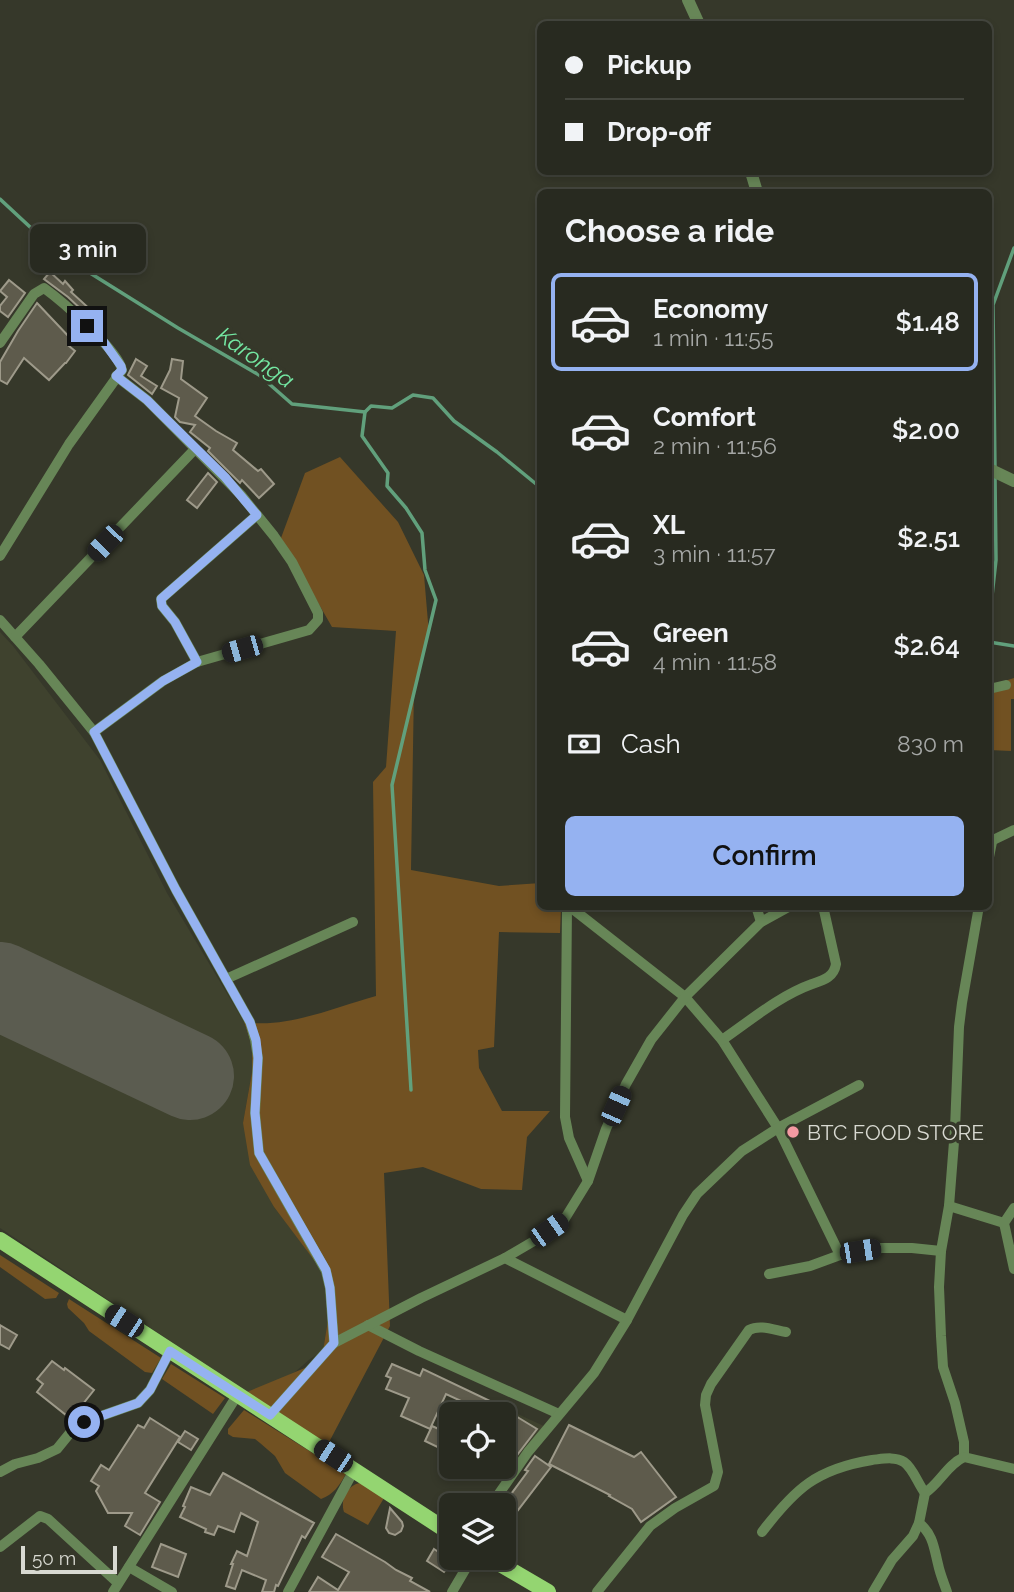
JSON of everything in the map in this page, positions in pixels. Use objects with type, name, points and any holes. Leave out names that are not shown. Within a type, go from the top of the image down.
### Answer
[{"type":"main road","points":[[0,1240],[439,1525]]},
{"type":"main road","points":[[510,1570],[548,1592]]},
{"type":"street","points":[[688,0],[698,21]]},
{"type":"street","points":[[0,343],[34,294],[44,288],[101,338],[122,370],[69,444],[0,556]]},
{"type":"street","points":[[94,732],[163,681],[197,662],[309,630],[318,620],[292,562],[233,486],[147,400],[116,376]]},
{"type":"street","points":[[15,637],[195,449]]},
{"type":"street","points":[[992,470],[1014,481]]},
{"type":"street","points":[[197,662],[175,622],[162,606],[161,599],[257,515]]},
{"type":"street","points":[[0,621],[94,732],[176,890],[250,1022],[258,1058],[255,1113],[259,1153],[326,1270],[334,1343]]},
{"type":"street","points":[[992,688],[1006,685]]},
{"type":"street","points":[[992,841],[1014,830]]},
{"type":"street","points":[[568,910],[565,1117],[569,1138],[587,1181]]},
{"type":"street","points":[[573,910],[685,997],[722,1040],[778,1128],[839,1255]]},
{"type":"street","points":[[757,910],[761,922]]},
{"type":"street","points":[[270,1415],[334,1343],[505,1258],[564,1220],[587,1181],[626,1084],[651,1040],[685,997],[761,922],[783,910]]},
{"type":"street","points":[[722,1040],[783,997],[826,979],[835,971],[836,964],[824,910]]},
{"type":"street","points":[[964,1457],[958,1415],[943,1367],[940,1299],[958,1087],[959,1027],[978,910]]},
{"type":"street","points":[[226,979],[354,922]]},
{"type":"street","points":[[499,1493],[528,1452],[594,1373],[627,1320],[679,1222],[708,1181],[742,1151],[778,1128],[859,1085]]},
{"type":"street","points":[[949,1206],[1004,1223]]},
{"type":"street","points":[[1014,1208],[1004,1223],[1014,1269]]},
{"type":"street","points":[[769,1274],[810,1266],[839,1255],[881,1248],[942,1251]]},
{"type":"street","points":[[505,1258],[627,1320]]},
{"type":"street","points":[[368,1325],[559,1414]]},
{"type":"street","points":[[597,1592],[650,1526],[714,1486],[718,1472],[705,1405],[711,1384],[749,1330],[762,1327],[786,1332]]},
{"type":"street","points":[[0,1472],[57,1449],[70,1433],[84,1422],[138,1403],[150,1390],[170,1351]]},
{"type":"street","points":[[0,1546],[40,1516],[47,1519],[116,1588],[238,1394]]},
{"type":"street","points":[[873,1592],[892,1560],[913,1536],[919,1523],[925,1493],[950,1466],[964,1457],[1014,1469]]},
{"type":"street","points":[[762,1532],[785,1503],[805,1484],[847,1465],[896,1458],[913,1473],[925,1493]]},
{"type":"street","points":[[288,1592],[354,1469]]},
{"type":"street","points":[[919,1523],[932,1539],[947,1592]]},
{"type":"street","points":[[129,1567],[173,1592]]},
{"type":"street","points":[[452,1592],[465,1570]]},
{"type":"shaded area","points":[[340,457],[398,522],[424,575],[429,634],[414,687],[411,870],[499,886],[537,883],[537,910],[561,910],[560,933],[499,932],[494,1047],[478,1050],[479,1068],[502,1111],[550,1111],[527,1137],[522,1190],[481,1189],[423,1167],[384,1173],[390,1326],[327,1446],[247,1392],[317,1363],[323,1351],[330,1307],[323,1272],[274,1207],[250,1165],[243,1123],[252,1072],[252,1045],[244,1022],[294,1020],[376,996],[373,782],[386,767],[396,631],[332,627],[281,538],[305,473]]},
{"type":"shaded area","points":[[0,632],[100,760],[167,893],[244,1022],[252,1045],[252,1072],[243,1123],[274,1207],[324,1272],[330,1307],[323,1351],[295,1372],[269,1385],[247,1392],[0,1228]]},
{"type":"shaded area","points":[[1014,678],[1014,699],[1011,699],[1011,751],[992,750],[992,685]]},
{"type":"shaded area","points":[[0,1255],[59,1293],[56,1298],[45,1299],[0,1267]]},
{"type":"shaded area","points":[[69,1299],[161,1358],[152,1373],[145,1372],[89,1331],[68,1308]]},
{"type":"shaded area","points":[[171,1364],[225,1398],[213,1414],[162,1379]]},
{"type":"shaded area","points":[[244,1410],[346,1474],[336,1489],[321,1499],[285,1473],[275,1456],[255,1439],[228,1434],[228,1429]]},
{"type":"shaded area","points":[[516,1413],[546,1427],[516,1465]]},
{"type":"shaded area","points":[[360,1483],[384,1498],[368,1525],[344,1512],[343,1507],[348,1490]]},
{"type":"building","points":[[50,272],[63,284],[65,281],[73,290],[71,292],[103,321],[99,326],[44,279]]},
{"type":"building","points":[[9,280],[25,293],[8,317],[0,311],[0,306],[7,297],[0,291]]},
{"type":"building","points":[[37,303],[72,340],[69,346],[75,351],[49,380],[24,358],[7,384],[0,380],[0,362]]},
{"type":"building","points":[[136,359],[147,366],[141,376],[157,386],[152,394],[128,375]]},
{"type":"building","points":[[172,359],[183,361],[181,379],[207,398],[195,416],[237,443],[233,450],[258,471],[261,469],[274,484],[259,498],[242,480],[240,483],[208,451],[210,448],[190,432],[195,425],[180,422],[175,417],[179,398],[161,388]]},
{"type":"building","points":[[208,473],[217,482],[197,508],[187,500]]},
{"type":"building","points":[[0,1325],[17,1335],[9,1349],[0,1344]]},
{"type":"building","points":[[52,1361],[94,1390],[71,1419],[37,1392],[43,1384],[37,1379]]},
{"type":"building","points":[[392,1364],[420,1376],[423,1369],[490,1401],[463,1402],[446,1394],[442,1402],[439,1402],[439,1409],[430,1429],[401,1416],[409,1398],[386,1389],[391,1378],[386,1376]]},
{"type":"building","points":[[516,1416],[537,1429],[516,1456]]},
{"type":"building","points":[[150,1418],[180,1437],[145,1493],[160,1502],[140,1535],[125,1526],[132,1513],[108,1513],[96,1491],[99,1486],[91,1481],[101,1465],[109,1470],[138,1425],[144,1428]]},
{"type":"building","points":[[569,1425],[634,1457],[641,1452],[676,1497],[641,1522],[632,1509],[610,1495],[549,1464]]},
{"type":"building","points":[[432,1426],[439,1429],[439,1448],[425,1441]]},
{"type":"building","points":[[185,1431],[198,1439],[191,1450],[178,1442]]},
{"type":"building","points":[[535,1456],[551,1467],[516,1513],[516,1493],[512,1493],[528,1471],[525,1470]]},
{"type":"building","points":[[223,1473],[314,1523],[305,1538],[302,1536],[274,1592],[262,1592],[266,1580],[242,1570],[235,1589],[226,1586],[237,1551],[247,1556],[258,1522],[241,1513],[234,1532],[218,1526],[214,1535],[180,1517],[191,1487],[210,1495]]},
{"type":"building","points":[[390,1508],[403,1526],[395,1535],[389,1533],[386,1528]]},
{"type":"building","points":[[336,1534],[412,1578],[410,1581],[430,1592],[309,1592],[318,1577],[338,1590],[349,1572],[322,1557]]},
{"type":"building","points":[[161,1544],[186,1554],[178,1577],[152,1567]]},
{"type":"building","points":[[434,1549],[439,1552],[439,1569],[427,1561]]},
{"type":"waterway","name":"Karonga","points":[[0,199],[58,253],[259,375],[292,404],[365,412],[371,406],[392,408],[413,395],[433,398],[454,421],[537,485]]},
{"type":"waterway","points":[[995,469],[993,305],[1014,248]]},
{"type":"waterway","points":[[365,412],[362,436],[388,473],[387,486],[422,533],[425,570],[436,600],[392,785],[411,1090]]},
{"type":"waterway","points":[[992,596],[996,560],[995,477]]},
{"type":"waterway","name":"Karonga","points":[[992,642],[1014,646]]},
{"type":"runway","points":[[0,986],[190,1076]]},
{"type":"place","name":"BTC FOOD STORE","points":[[793,1132]]},
{"type":"route","points":[[84,1422],[138,1403],[150,1390],[170,1351],[270,1415],[334,1343],[326,1270],[259,1153],[255,1113],[258,1058],[250,1022],[176,890],[94,732],[163,681],[197,662],[175,622],[162,606],[161,599],[257,515],[225,477],[147,400],[116,376],[122,370],[121,366],[101,338],[87,326]]}]
